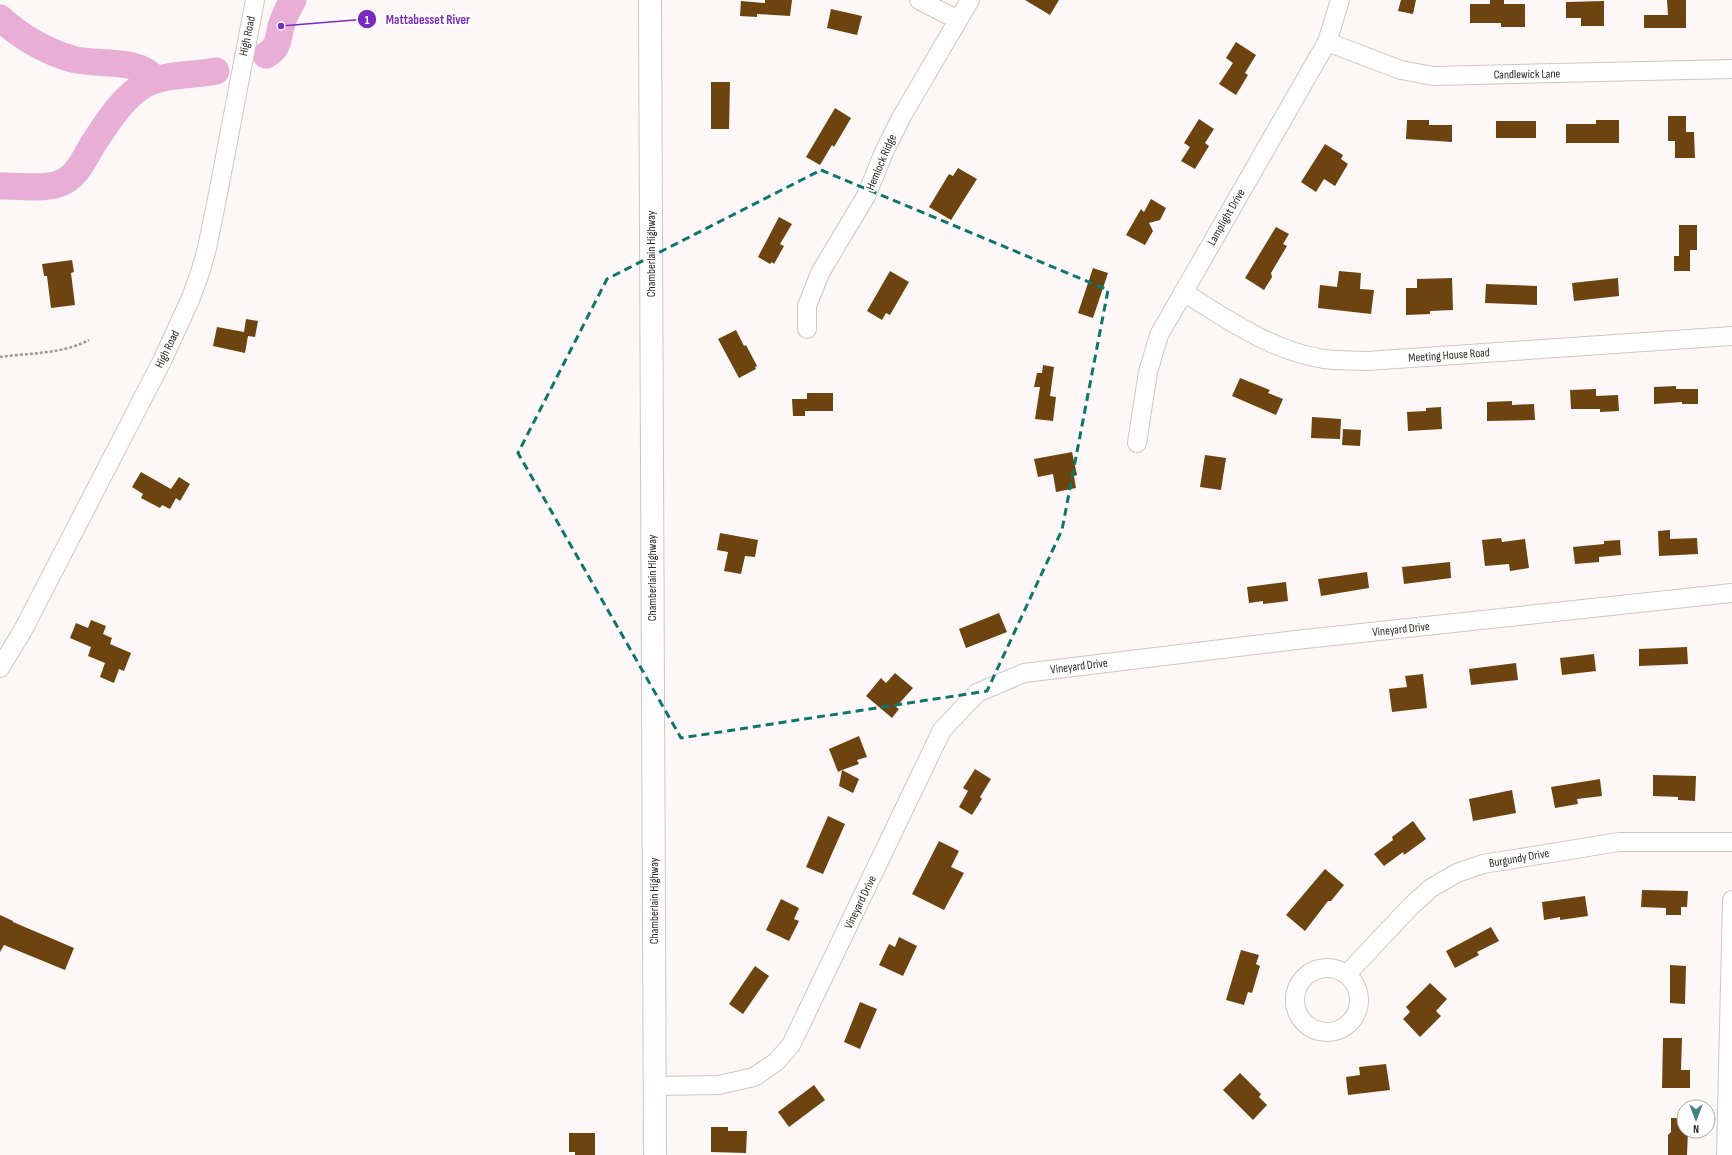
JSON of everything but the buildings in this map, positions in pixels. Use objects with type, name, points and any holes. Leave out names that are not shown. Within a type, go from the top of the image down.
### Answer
[{"type":"main road","name":"Chamberlain Highway","points":[[650,0],[655,1155]]},
{"type":"street","name":"High Road","points":[[0,668],[22,632],[158,368],[190,300],[207,248],[254,0]]},
{"type":"street","points":[[919,0],[958,20]]},
{"type":"street","name":"Hemlock Ridge","points":[[808,329],[806,306],[820,273],[866,196],[884,152],[902,116],[970,0]]},
{"type":"street","name":"Lamplight Drive","points":[[1137,443],[1148,372],[1159,335],[1327,42],[1340,0]]},
{"type":"street","name":"Candlewick Lane","points":[[1327,42],[1401,70],[1433,76],[1732,69]]},
{"type":"street","name":"Meeting House Road","points":[[1183,292],[1254,336],[1291,351],[1324,359],[1367,361],[1732,336]]},
{"type":"street","name":"Vineyard Drive","points":[[654,1086],[719,1085],[754,1078],[776,1062],[791,1045],[942,730],[978,693],[1024,673],[1304,639],[1732,593]]},
{"type":"street","name":"Burgundy Drive","points":[[1347,974],[1411,906],[1431,888],[1457,873],[1470,868],[1483,864],[1619,842],[1732,842]]},
{"type":"street","points":[[1726,1155],[1732,900]]},
{"type":"path","points":[[0,357],[73,347],[89,340]]},
{"type":"highlighted area","points":[[821,170],[1108,290],[1062,530],[987,691],[681,738],[518,453],[607,279]]},
{"type":"waterway","points":[[266,55],[276,46],[282,23],[293,0]]},
{"type":"waterway","points":[[0,18],[33,42],[62,56],[83,61],[128,65],[139,68],[156,80]]},
{"type":"waterway","points":[[0,186],[44,187],[58,184],[70,178],[79,168],[104,128],[122,104],[136,90],[161,78],[216,71]]},
{"type":"place","name":"Mattabesset River","points":[[281,26]]}]
